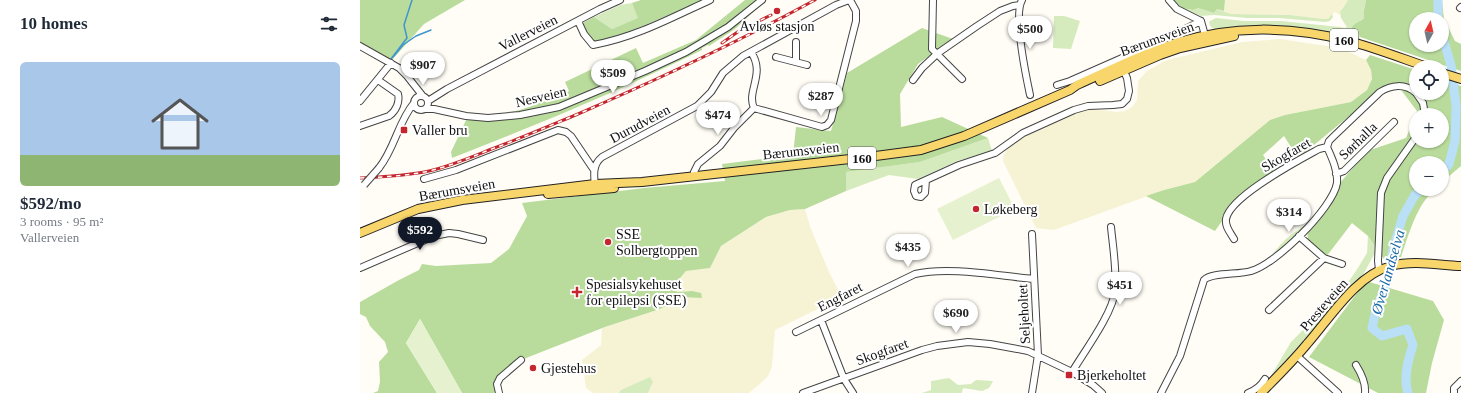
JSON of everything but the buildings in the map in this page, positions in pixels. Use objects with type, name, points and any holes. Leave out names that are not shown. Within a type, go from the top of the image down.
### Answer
[{"type":"main road","name":"Bærumsveien","points":[[360,234],[409,212],[432,205],[462,200],[515,194],[553,194],[595,187],[624,186],[642,182],[868,158],[921,150],[964,136],[1070,90],[1077,85],[1123,68],[1166,47],[1206,38],[1259,31],[1294,31],[1331,37],[1364,45],[1409,61]]},
{"type":"main road","points":[[1449,75],[1461,79]]},
{"type":"main road","points":[[1376,272],[1391,266],[1410,263],[1461,266]]},
{"type":"main road","name":"Presteveien","points":[[1261,393],[1296,356],[1350,292],[1363,280],[1376,272]]},
{"type":"street","name":"Vallerveien","points":[[428,101],[447,89],[613,2],[620,0]]},
{"type":"street","points":[[578,21],[584,34],[593,45],[628,35],[710,0]]},
{"type":"street","name":"Nesveien","points":[[425,109],[443,110],[476,117],[502,118],[540,112],[567,105],[686,52],[728,27],[762,0]]},
{"type":"street","name":"Durudveien","points":[[594,170],[598,161],[602,157],[697,106],[711,92],[723,73],[751,52],[836,5],[850,0],[856,11],[856,21],[831,120],[827,125],[822,127],[754,108]]},
{"type":"street","points":[[933,0],[932,49],[938,53],[962,79]]},
{"type":"street","points":[[1170,0],[1177,8],[1201,21],[1206,38]]},
{"type":"street","points":[[913,80],[922,68],[938,53],[1000,11],[1021,3],[1022,57],[1030,95]]},
{"type":"street","name":"Bærumsveien","points":[[1057,85],[1070,81],[1163,40],[1201,21]]},
{"type":"street","points":[[796,42],[796,62]]},
{"type":"street","points":[[360,46],[399,68],[428,101],[425,109],[418,109],[406,115]]},
{"type":"street","points":[[694,172],[698,164],[720,146],[734,128],[754,108],[752,99],[757,76],[755,57],[751,52]]},
{"type":"street","points":[[776,57],[807,65]]},
{"type":"street","points":[[360,101],[391,64]]},
{"type":"street","points":[[926,180],[959,165],[995,153],[1023,133],[1074,110],[1088,106],[1122,104],[1127,99],[1129,91],[1127,78],[1123,68]]},
{"type":"street","points":[[360,126],[389,116],[397,107],[398,94],[378,80]]},
{"type":"street","points":[[411,83],[414,101],[418,109]]},
{"type":"street","name":"Skogfaret","points":[[1234,239],[1226,227],[1226,221],[1227,214],[1234,206],[1274,175],[1319,150],[1327,148],[1329,142],[1387,87],[1404,86],[1409,88]]},
{"type":"street","name":"Vallerveien","points":[[422,95],[447,89]]},
{"type":"street","points":[[362,187],[379,168],[390,152],[406,115],[418,96],[422,95]]},
{"type":"street","name":"Nesveien","points":[[428,101],[443,110]]},
{"type":"street","name":"Sørhalla","points":[[1336,174],[1344,170],[1394,122]]},
{"type":"street","points":[[424,179],[456,170],[558,130],[564,131],[571,136],[594,170],[595,187]]},
{"type":"street","points":[[1376,272],[1378,261],[1381,192],[1387,178],[1409,147]]},
{"type":"street","name":"Sørhalla","points":[[1161,393],[1180,356],[1202,285],[1206,278],[1218,274],[1230,275],[1252,271],[1271,260],[1307,228],[1330,199],[1336,184],[1336,174],[1327,148]]},
{"type":"street","points":[[1072,372],[1105,318],[1111,306],[1115,292],[1115,261],[1111,227]]},
{"type":"street","points":[[360,268],[434,236],[449,233],[483,240]]},
{"type":"street","name":"Seljeholtet","points":[[1032,234],[1038,354],[1032,393]]},
{"type":"street","points":[[1299,236],[1324,258],[1342,264]]},
{"type":"street","points":[[1269,310],[1324,258]]},
{"type":"street","name":"Engfaret","points":[[796,332],[915,274],[927,271],[960,272],[1034,279]]},
{"type":"street","points":[[821,320],[844,379],[853,393]]},
{"type":"street","name":"Skogfaret","points":[[804,393],[922,350],[968,342],[990,344],[1038,354],[1072,372],[1102,393]]},
{"type":"street","points":[[1296,356],[1338,393]]},
{"type":"street","points":[[499,393],[497,384],[500,378],[521,360]]},
{"type":"street","points":[[1356,365],[1364,382],[1365,393]]},
{"type":"street","points":[[1248,393],[1262,385],[1265,379]]},
{"type":"street","points":[[1454,393],[1454,388],[1461,381]]},
{"type":"shaded area","points":[[1225,0],[1348,0],[1342,8],[1340,15],[1335,12],[1328,19],[1324,19],[1290,15],[1231,14],[1224,11]]},
{"type":"shaded area","points":[[1280,39],[1340,48],[1366,60],[1371,70],[1372,79],[1367,90],[1351,102],[1285,115],[1270,120],[1195,182],[1164,190],[1054,230],[1036,228],[1003,161],[1004,154],[1010,146],[1021,137],[1080,111],[1092,109],[1117,112],[1125,111],[1132,107],[1137,100],[1138,81],[1147,71],[1167,60],[1242,42]]},
{"type":"shaded area","points":[[805,209],[811,229],[829,272],[842,297],[775,330],[772,367],[768,376],[749,393],[648,393],[653,382],[621,390],[619,393],[593,393],[586,388],[582,360],[601,345],[602,328],[660,309],[693,291],[677,292],[674,285],[686,271],[710,268],[721,246],[766,217],[790,210]]},
{"type":"green space","points":[[360,0],[465,0],[424,24],[392,60],[360,45]]},
{"type":"green space","points":[[641,0],[705,0],[609,40],[594,42],[589,36],[583,23],[594,17],[612,29],[638,18],[632,3]]},
{"type":"green space","points":[[745,0],[766,0],[735,29],[709,46],[708,45],[702,48],[702,50],[578,107],[452,158],[451,152],[469,114],[495,115],[533,106],[569,91],[565,82],[636,48],[643,63],[696,40]]},
{"type":"green space","points":[[1174,0],[1225,0],[1224,11],[1217,9],[1214,13],[1198,8],[1193,10],[1182,8]]},
{"type":"green space","points":[[1348,0],[1366,0],[1364,18],[1360,21],[1357,31],[1360,37],[1359,40],[1343,36],[1216,30],[1211,27],[1209,23],[1216,18],[1243,21],[1281,21],[1345,28],[1347,27],[1341,18],[1340,12]]},
{"type":"green space","points":[[1366,0],[1442,0],[1443,12],[1409,12],[1409,52],[1449,52],[1449,29],[1455,41],[1461,44],[1461,71],[1449,67],[1449,60],[1428,60],[1360,37],[1358,32],[1351,30],[1353,25],[1364,18]]},
{"type":"green space","points":[[632,3],[639,18],[612,29],[594,17],[620,5]]},
{"type":"green space","points":[[1182,8],[1192,10],[1198,8],[1214,13],[1217,9],[1231,14],[1290,15],[1328,19],[1332,14],[1333,17],[1330,21],[1325,22],[1279,18],[1247,18],[1214,15],[1201,16]]},
{"type":"green space","points":[[1054,16],[1064,16],[1080,21],[1071,49],[1053,48]]},
{"type":"green space","points":[[922,28],[953,39],[918,64],[900,94],[901,127],[942,117],[988,138],[920,162],[846,172],[846,191],[805,209],[790,210],[766,217],[721,246],[710,268],[686,271],[674,285],[677,292],[692,291],[701,293],[702,298],[682,297],[660,309],[605,327],[521,360],[497,384],[498,389],[494,393],[462,393],[420,319],[406,343],[437,393],[373,393],[378,391],[380,382],[379,362],[388,352],[385,342],[370,326],[366,317],[360,314],[360,302],[419,270],[422,264],[436,266],[491,263],[509,249],[527,216],[522,203],[644,188],[725,181],[722,164],[793,155],[796,127],[831,131],[847,73]]},
{"type":"green space","points":[[1370,55],[1409,68],[1409,100],[1449,100],[1449,82],[1461,86],[1461,166],[1449,176],[1449,156],[1409,156],[1409,196],[1428,196],[1418,212],[1410,230],[1401,257],[1384,259],[1368,236],[1352,223],[1326,257],[1308,240],[1307,228],[1335,189],[1367,151],[1406,138],[1409,131],[1409,148],[1449,148],[1449,108],[1415,108],[1398,86],[1386,86],[1298,158],[1284,136],[1263,155],[1275,173],[1227,214],[1215,231],[1146,196],[1195,182],[1270,120],[1285,115],[1351,102],[1367,90],[1372,79],[1371,70],[1366,60]]},
{"type":"green space","points":[[988,138],[992,151],[957,161],[918,179],[889,175],[846,191],[845,172],[920,162]]},
{"type":"green space","name":"Løkeberg","points":[[999,178],[1015,209],[953,240],[937,209]]},
{"type":"green space","points":[[1311,222],[1283,250],[1273,254],[1290,236]]},
{"type":"green space","points":[[1368,236],[1377,249],[1363,275],[1299,350],[1272,374],[1291,342],[1341,292],[1356,271],[1367,253]]},
{"type":"green space","points":[[1366,281],[1433,301],[1444,320],[1432,363],[1426,393],[1378,393],[1309,357]]},
{"type":"green space","points":[[420,319],[462,393],[437,393],[406,343]]},
{"type":"green space","points":[[650,377],[653,382],[648,393],[619,393],[621,390]]},
{"type":"green space","points":[[949,378],[958,385],[971,384],[976,380],[993,381],[989,388],[982,391],[963,388],[962,393],[922,393],[931,390],[931,381]]},
{"type":"waterway","points":[[391,59],[407,38],[404,25],[412,0]]},
{"type":"waterway","name":"Øverlandselva","points":[[1438,0],[1438,12]]},
{"type":"waterway","points":[[393,57],[403,45],[416,36],[431,30]]},
{"type":"waterway","name":"Øverlandselva","points":[[1447,52],[1451,65],[1456,106],[1455,141],[1449,164]]},
{"type":"waterway","name":"Øverlandselva","points":[[1408,393],[1406,375],[1413,345],[1407,329],[1382,336],[1372,328],[1376,310],[1389,277],[1393,249],[1403,216],[1414,196]]},
{"type":"railway","points":[[360,178],[420,173],[459,162],[578,114],[668,74],[757,31],[815,0]]},
{"type":"railway","points":[[722,43],[739,31],[771,15]]},
{"type":"place","name":"Avløs stasjon","points":[[777,11]]},
{"type":"place","name":"Valler bru","points":[[404,130]]},
{"type":"place","name":"Løkeberg","points":[[976,209]]},
{"type":"place","name":"SSE Solbergtoppen","points":[[608,242]]},
{"type":"place","name":"Spesialsykehuset for epilepsi (SSE)","points":[[577,292]]},
{"type":"place","name":"Gjestehus","points":[[533,368]]},
{"type":"place","name":"Bjerkeholtet","points":[[1069,375]]}]
